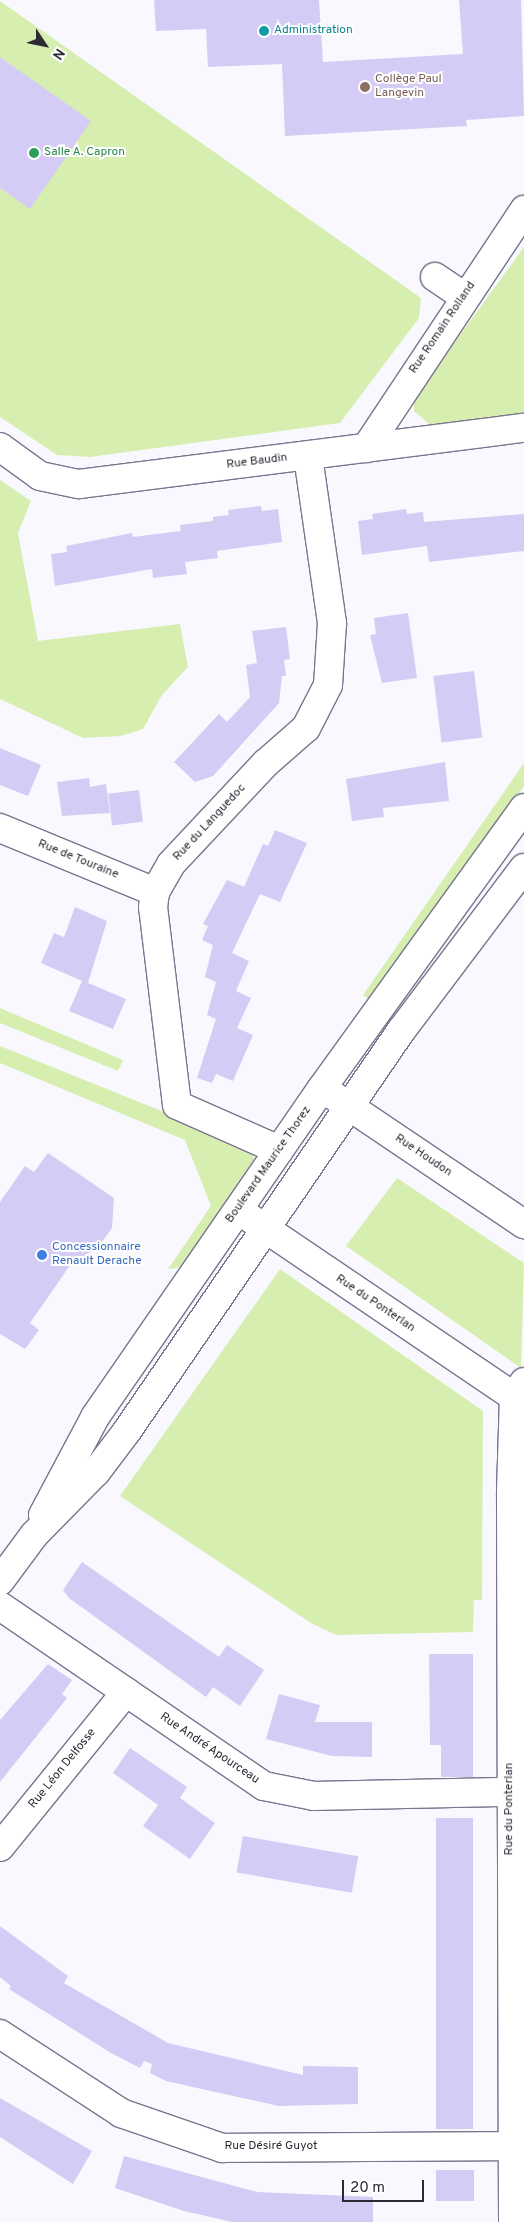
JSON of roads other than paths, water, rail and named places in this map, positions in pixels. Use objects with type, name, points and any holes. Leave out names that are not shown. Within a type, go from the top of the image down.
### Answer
[{"type":"street","name":"Rue Romain Rolland","points":[[366,448],[463,296],[524,210]]},
{"type":"street","points":[[435,277],[463,296]]},
{"type":"street","name":"Rue Baudin","points":[[0,447],[40,476],[79,484],[524,428]]},
{"type":"street","name":"Rue du Languedoc","points":[[279,1150],[177,1105],[154,936],[155,892],[171,864],[266,763],[306,728],[328,685],[332,622],[308,456]]},
{"type":"street","name":"Boulevard Maurice Thorez","points":[[34,1535],[70,1458],[95,1418],[322,1088],[524,808]]},
{"type":"street","name":"Rue de Touraine","points":[[0,828],[155,892]]},
{"type":"street","name":"Boulevard Maurice Thorez","points":[[0,1581],[34,1535],[101,1465],[350,1107],[524,868]]},
{"type":"street","name":"Rue Houdon","points":[[322,1088],[524,1224]]},
{"type":"street","name":"Rue du Ponterlan","points":[[238,1210],[265,1229],[519,1389],[510,1792],[513,2222]]},
{"type":"street","name":"Rue André Apourceau","points":[[0,1606],[264,1786],[314,1796],[510,1792]]},
{"type":"street","name":"Rue Léon Delfosse","points":[[0,1847],[126,1692]]},
{"type":"street","name":"Rue Désiré Guyot","points":[[0,2034],[121,2113],[222,2148],[512,2146]]},
{"type":"place","name":"Administration","points":[[264,31]]},
{"type":"place","name":"Collège Paul Langevin","points":[[365,87]]},
{"type":"place","name":"Salle A. Capron","points":[[34,153]]},
{"type":"place","name":"Concessionnaire Renault Derache","points":[[42,1255]]}]
